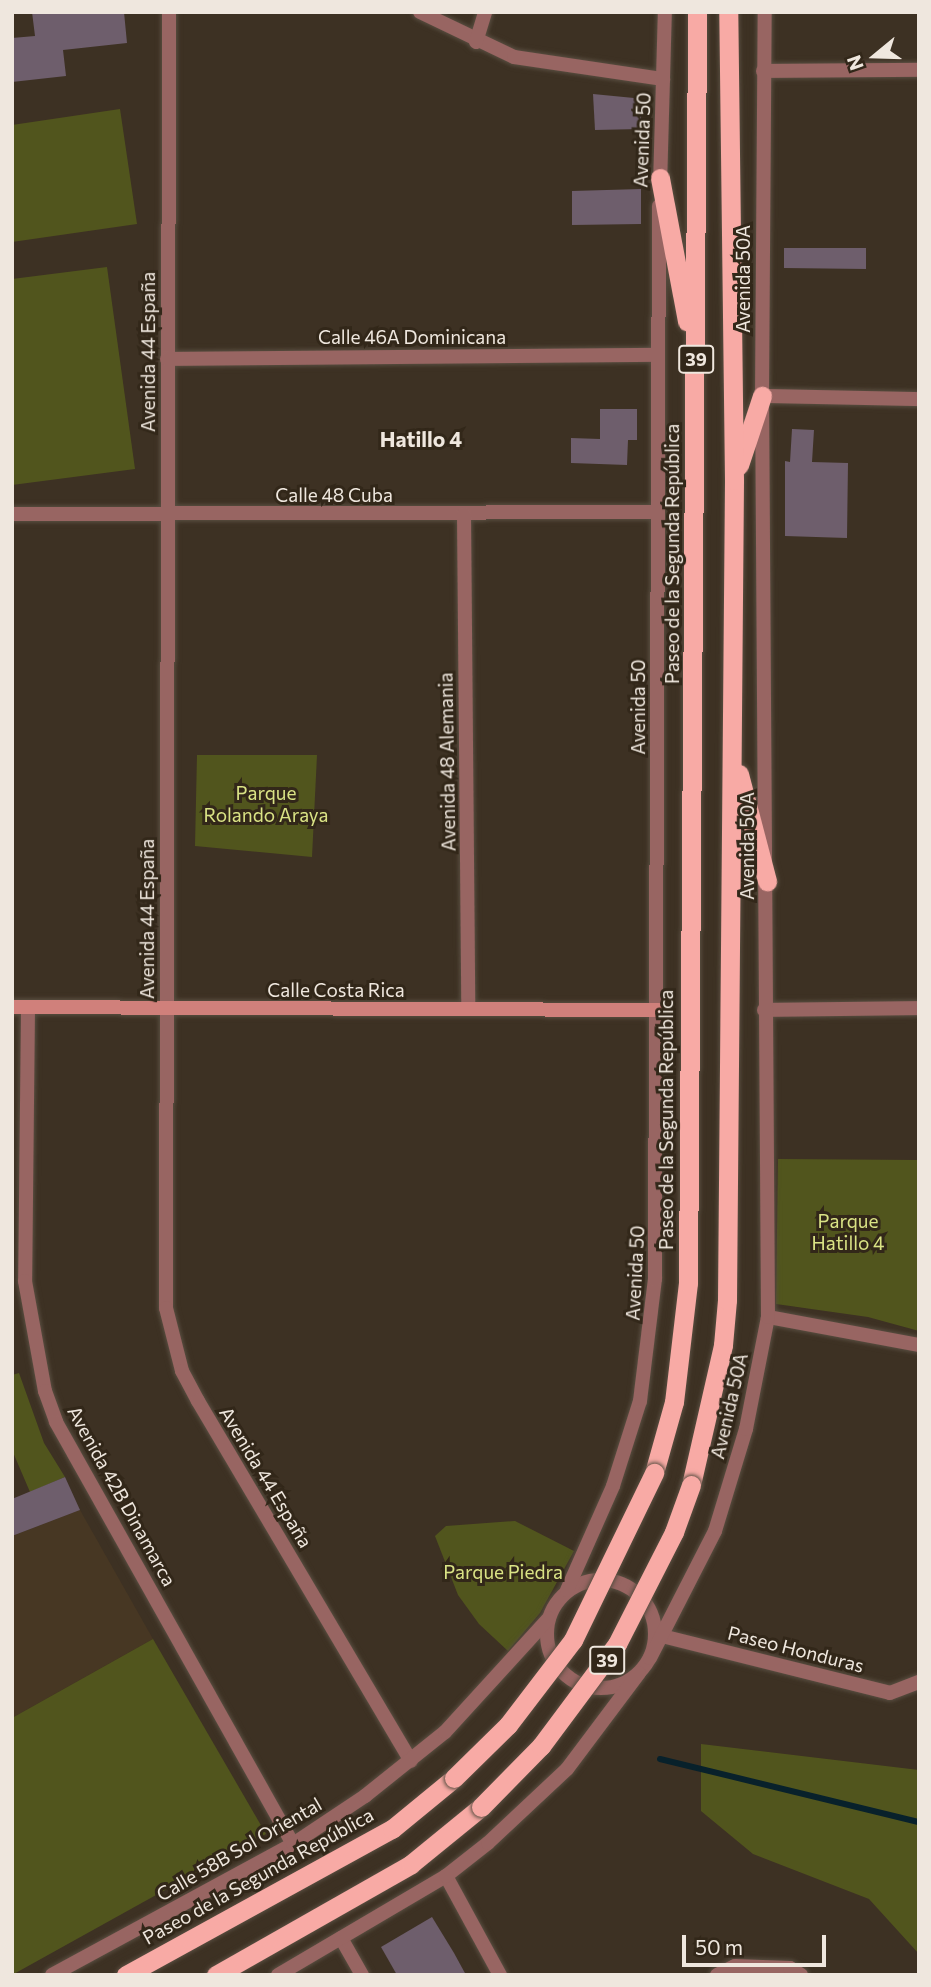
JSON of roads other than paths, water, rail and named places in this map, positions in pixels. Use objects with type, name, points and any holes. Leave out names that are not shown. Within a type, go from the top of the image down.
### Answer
[{"type":"highway","name":"Paseo de la Segunda República","points":[[126,1975],[391,1829],[454,1778],[508,1724],[573,1640],[654,1474],[674,1402],[688,1283],[697,12]]},
{"type":"highway","name":"39","points":[[216,1975],[411,1864],[481,1807],[541,1746],[617,1644],[674,1532],[691,1485],[723,1345],[727,1300],[734,480],[728,12]]},
{"type":"highway","points":[[660,177],[696,364]]},
{"type":"highway","points":[[734,480],[762,396]]},
{"type":"highway","points":[[733,751],[767,881]]},
{"type":"main road","name":"Calle Costa Rica","points":[[12,1007],[659,1010]]},
{"type":"street","name":"Avenida 44 España","points":[[169,12],[166,1307],[175,1350],[198,1401],[411,1761]]},
{"type":"street","points":[[420,12],[477,42],[538,62],[663,79]]},
{"type":"street","points":[[477,42],[485,12]]},
{"type":"street","name":"Avenida 50","points":[[567,1590],[613,1486],[640,1401],[655,1279],[659,1010],[657,355],[666,12]]},
{"type":"street","name":"Avenida 50A","points":[[650,1658],[715,1531],[746,1429],[768,1317],[762,396],[765,12]]},
{"type":"street","points":[[763,71],[919,70]]},
{"type":"street","name":"Calle 46A Dominicana","points":[[167,359],[657,355]]},
{"type":"street","points":[[762,396],[919,399]]},
{"type":"street","name":"Calle 48 Cuba","points":[[12,514],[657,512]]},
{"type":"street","name":"Avenida 48 Alemania","points":[[464,514],[468,1009]]},
{"type":"street","name":"Avenida 42B Dinamarca","points":[[28,1008],[19,1171],[19,1300],[45,1391],[56,1422],[293,1844]]},
{"type":"street","points":[[764,1010],[919,1008]]},
{"type":"street","points":[[768,1317],[919,1345]]},
{"type":"street","points":[[278,1975],[446,1876],[567,1769],[639,1673],[650,1658],[654,1622],[636,1591],[601,1578],[567,1590],[549,1618],[549,1649],[567,1676],[588,1686],[611,1688],[639,1673]]},
{"type":"street","name":"Calle 58B Sol Oriental","points":[[52,1975],[293,1844],[411,1761],[445,1732],[549,1618]]},
{"type":"street","name":"Paseo Honduras","points":[[662,1636],[890,1693],[919,1682]]},
{"type":"street","points":[[446,1876],[500,1975]]},
{"type":"street","points":[[341,1938],[362,1975]]},
{"type":"street","points":[[717,1975],[735,1966],[796,1971]]},
{"type":"waterway","points":[[660,1759],[919,1822]]},
{"type":"district","name":"Hatillo 4","points":[[421,439]]},
{"type":"park label","name":"Parque Rolando Araya","points":[[266,804]]},
{"type":"park label","name":"Parque Hatillo 4","points":[[848,1232]]},
{"type":"park label","name":"Parque Piedra","points":[[503,1572]]}]
